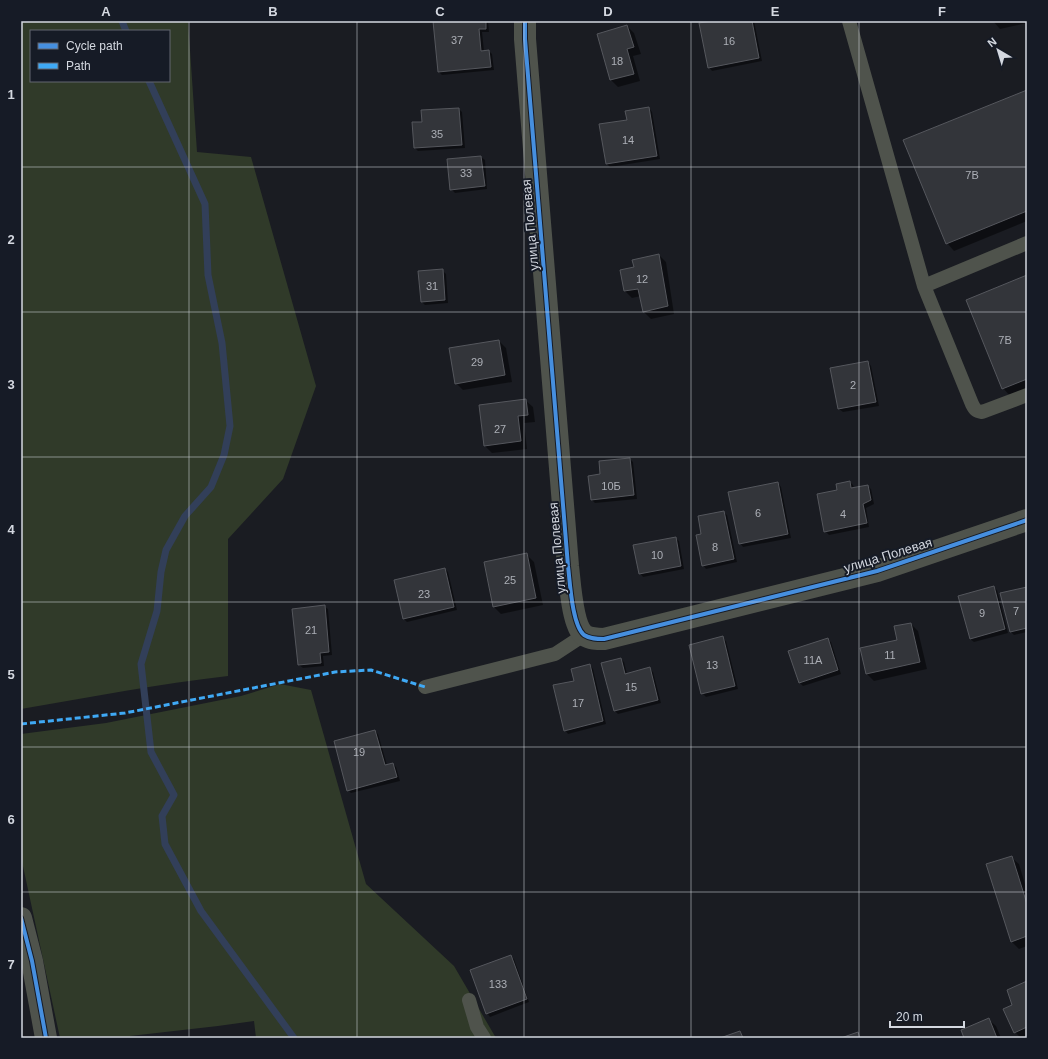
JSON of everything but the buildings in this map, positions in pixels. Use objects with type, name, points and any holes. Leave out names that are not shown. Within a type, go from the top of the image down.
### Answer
[{"type":"street","name":"улица Полевая","points":[[525,21],[568,566],[573,609],[580,631],[584,635],[592,639],[604,639],[877,570],[1027,520]]},
{"type":"street","points":[[21,918],[32,961],[46,1038]]},
{"type":"lane","points":[[849,21],[924,286],[974,408],[978,412],[982,412],[1027,395]]},
{"type":"lane","points":[[924,286],[1027,244]]},
{"type":"lane","points":[[425,687],[555,654],[584,635]]},
{"type":"lane","points":[[470,1000],[477,1027],[484,1038]]},
{"type":"green space","points":[[21,21],[188,21],[197,152],[251,157],[316,386],[283,479],[228,539],[228,676],[150,687],[21,709]]},
{"type":"green space","points":[[280,684],[311,690],[366,884],[454,966],[496,1038],[256,1038],[254,1021],[130,1036],[130,1038],[60,1038],[21,857],[21,734],[106,723],[241,696]]},
{"type":"waterway","points":[[122,21],[126,30]]},
{"type":"waterway","points":[[149,82],[205,204],[208,275],[222,343],[230,426],[224,455],[211,487],[185,516],[166,550],[161,572],[157,611],[141,664],[151,752],[174,795],[162,816],[165,844],[201,911],[294,1038]]},
{"type":"marked path","points":[[21,724],[125,713],[335,672],[371,670],[425,687]]},
{"type":"cycle path","points":[[525,21],[525,39],[568,566],[574,613],[580,630],[584,635],[591,638],[604,639],[877,571],[1027,520]]},
{"type":"cycle path","points":[[21,918],[32,961],[46,1038]]}]
